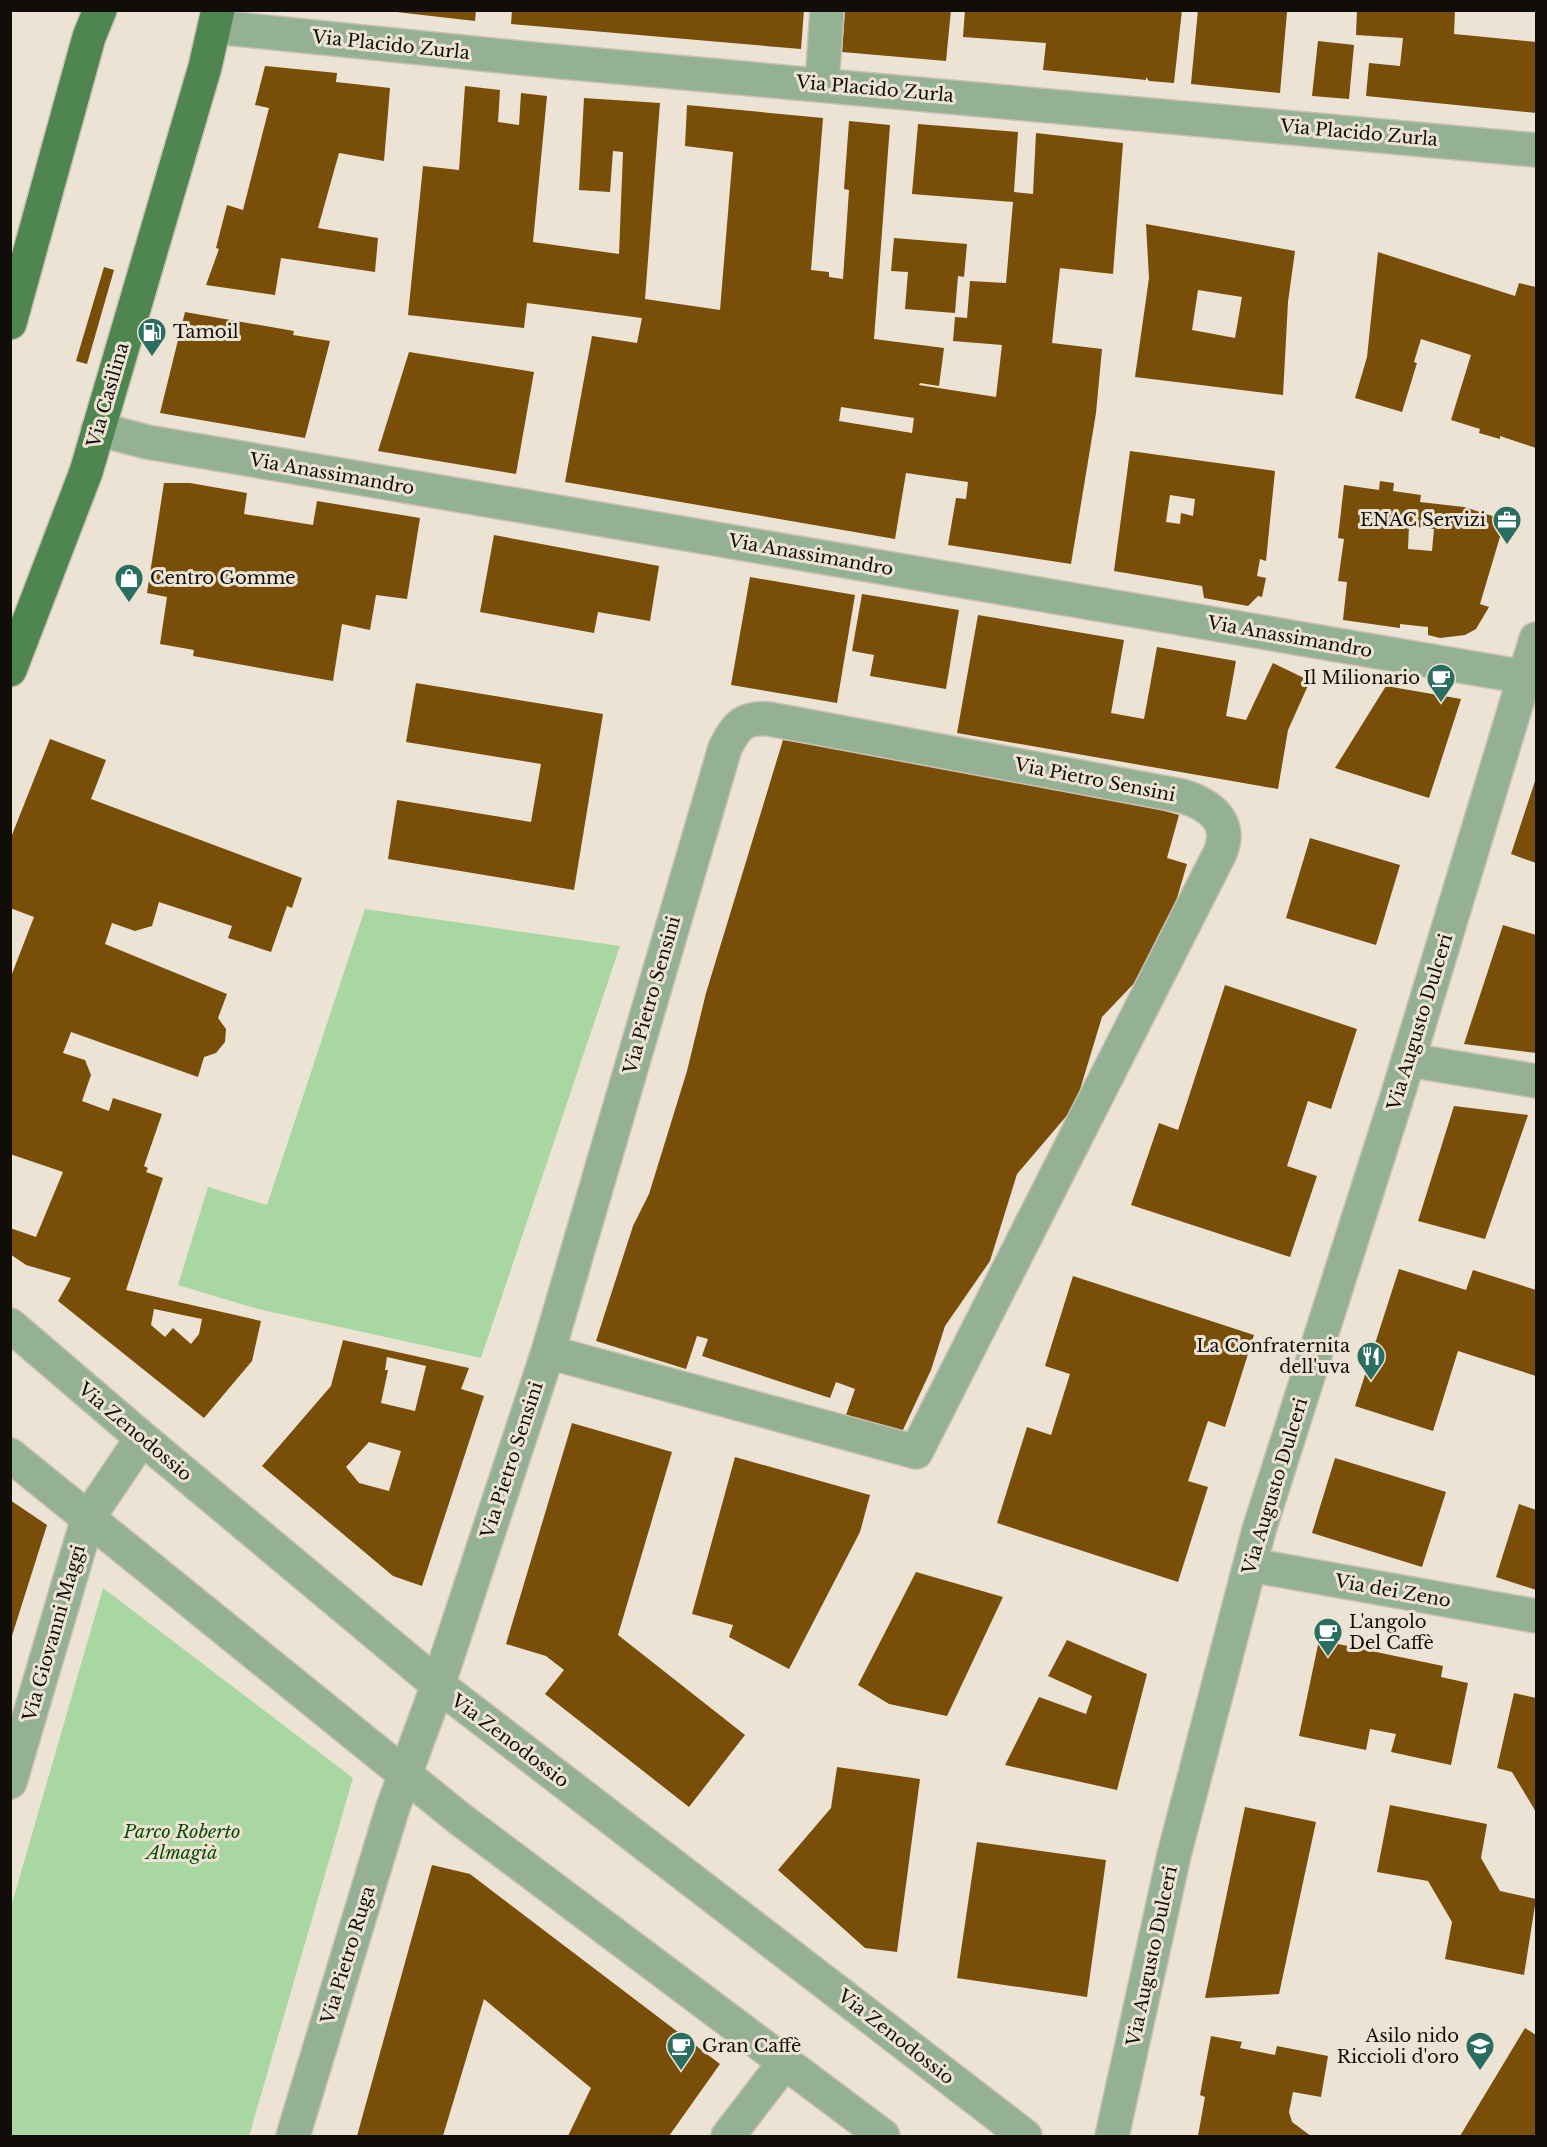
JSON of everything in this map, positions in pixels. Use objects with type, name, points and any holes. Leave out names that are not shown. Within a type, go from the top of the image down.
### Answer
[{"type":"main road","points":[[10,323],[89,37],[100,10]]},
{"type":"main road","name":"Via Casilina","points":[[10,670],[74,506],[99,429],[216,19]]},
{"type":"street","points":[[822,84],[827,10]]},
{"type":"street","name":"Via Placido Zurla","points":[[216,19],[541,60],[1536,150]]},
{"type":"street","name":"Via Anassimandro","points":[[99,429],[159,444],[1525,677]]},
{"type":"street","name":"Via Augusto Dulceri","points":[[1112,2136],[1174,1855],[1250,1565],[1408,1060],[1536,639]]},
{"type":"street","name":"Via Pietro Sensini","points":[[405,1774],[438,1685],[548,1352],[725,748],[740,723],[750,719],[769,719],[1182,796],[1203,803],[1218,816],[1223,837],[1220,853],[916,1452],[548,1352]]},
{"type":"street","points":[[1408,1060],[1536,1081]]},
{"type":"street","name":"Via Zenodossio","points":[[10,1325],[438,1685],[1026,2136]]},
{"type":"street","name":"Via Giovanni Maggi","points":[[10,1782],[88,1518],[142,1438]]},
{"type":"street","points":[[10,1455],[460,1819],[883,2136]]},
{"type":"street","name":"Via dei Zeno","points":[[1250,1565],[1536,1616]]},
{"type":"street","name":"Via Pietro Ruga","points":[[293,2136],[405,1774]]},
{"type":"street","points":[[728,2136],[784,2062]]},
{"type":"green space","points":[[365,909],[620,946],[481,1358],[258,1309],[178,1285],[208,1187],[267,1205]]},
{"type":"green space","name":"Parco Roberto Almagià","points":[[103,1588],[353,1778],[249,2136],[11,2136],[11,1907]]},
{"type":"building","points":[[379,10],[476,10],[475,21]]},
{"type":"building","points":[[512,10],[804,10],[801,49],[511,24]]},
{"type":"building","points":[[845,10],[951,10],[946,61],[842,52]]},
{"type":"building","points":[[965,10],[1182,10],[1174,83],[1149,81],[1146,77],[1146,80],[1043,70],[1046,43],[963,37]]},
{"type":"building","points":[[1198,10],[1287,12],[1280,93],[1191,84]]},
{"type":"building","points":[[1357,10],[1455,10],[1454,34],[1536,42],[1536,113],[1366,96],[1369,63],[1400,66],[1403,38],[1356,35]]},
{"type":"building","points":[[1318,41],[1354,45],[1349,99],[1312,96]]},
{"type":"building","points":[[265,66],[337,73],[336,82],[390,88],[384,161],[339,153],[318,228],[378,238],[375,272],[281,258],[275,295],[206,285],[219,249],[216,248],[227,205],[243,210],[269,108],[255,105]]},
{"type":"building","points":[[465,86],[500,90],[498,122],[519,125],[521,93],[547,96],[533,242],[619,254],[623,152],[613,151],[610,192],[579,190],[584,98],[660,103],[645,299],[720,310],[733,152],[685,146],[687,105],[823,118],[811,270],[829,272],[829,277],[843,279],[849,190],[844,189],[849,121],[890,125],[874,339],[944,348],[939,386],[920,383],[919,385],[996,397],[1002,345],[953,341],[955,317],[967,318],[970,281],[1006,283],[1013,202],[912,194],[918,124],[1018,132],[1014,192],[1033,194],[1036,133],[1123,143],[1113,274],[1060,268],[1052,343],[1102,349],[1096,413],[1071,564],[948,545],[956,498],[966,499],[968,482],[906,473],[895,539],[565,482],[592,336],[637,343],[642,318],[527,303],[524,328],[408,315],[423,166],[459,170]],"holes":[[[841,407],[914,418],[912,433],[839,421]]]},
{"type":"building","points":[[1146,224],[1295,251],[1288,302],[1283,395],[1135,377],[1149,278]],"holes":[[[1198,290],[1242,297],[1235,338],[1192,330]]]},
{"type":"building","points":[[894,238],[967,244],[964,277],[958,276],[955,313],[905,309],[908,272],[891,271]]},
{"type":"building","points":[[1378,252],[1515,296],[1519,283],[1536,287],[1536,448],[1500,436],[1500,439],[1479,433],[1480,429],[1451,420],[1471,355],[1421,339],[1414,362],[1417,363],[1402,412],[1355,398],[1367,357]]},
{"type":"building","points":[[104,267],[114,270],[87,364],[76,361]]},
{"type":"building","points":[[185,312],[294,331],[293,335],[330,341],[305,438],[160,413]]},
{"type":"building","points":[[409,352],[534,372],[516,474],[378,451]]},
{"type":"building","points":[[1130,451],[1275,471],[1266,561],[1260,559],[1257,576],[1266,578],[1262,597],[1258,596],[1248,606],[1204,598],[1202,586],[1114,571]],"holes":[[[1170,495],[1195,499],[1193,516],[1181,513],[1180,524],[1166,522]]]},
{"type":"building","points":[[1380,481],[1394,483],[1393,491],[1421,495],[1420,502],[1464,507],[1505,520],[1480,604],[1489,607],[1476,629],[1465,635],[1440,638],[1428,635],[1428,627],[1400,624],[1400,628],[1343,620],[1347,582],[1338,581],[1344,539],[1338,538],[1344,485],[1379,490]],"holes":[[[1409,526],[1434,529],[1432,551],[1408,549]]]},
{"type":"building","points":[[164,483],[190,483],[247,493],[244,514],[313,525],[317,501],[420,518],[407,599],[376,595],[370,630],[342,624],[333,681],[193,656],[194,650],[160,644],[167,597],[147,593]]},
{"type":"building","points":[[494,535],[659,566],[650,621],[598,612],[594,633],[480,612]]},
{"type":"building","points":[[750,577],[855,595],[837,703],[731,685]]},
{"type":"building","points":[[862,594],[959,610],[946,689],[870,676],[874,655],[852,651]]},
{"type":"building","points":[[978,615],[1124,640],[1111,713],[1144,719],[1157,647],[1236,661],[1226,716],[1246,720],[1273,663],[1310,681],[1288,730],[1278,789],[957,733]]},
{"type":"building","points":[[416,683],[603,714],[574,890],[388,859],[397,800],[531,822],[541,764],[406,742]]},
{"type":"building","points":[[1386,686],[1461,699],[1429,798],[1335,768]]},
{"type":"building","points":[[50,739],[106,760],[91,799],[302,878],[292,908],[287,906],[271,952],[228,938],[232,926],[159,902],[152,926],[135,931],[112,923],[105,944],[227,994],[218,1018],[226,1029],[225,1042],[216,1053],[204,1057],[198,1077],[71,1032],[63,1053],[85,1060],[91,1075],[82,1101],[109,1111],[113,1098],[162,1114],[144,1166],[148,1168],[146,1172],[163,1178],[126,1290],[261,1321],[252,1361],[204,1418],[58,1301],[71,1278],[26,1265],[10,1254],[10,1228],[36,1237],[63,1172],[10,1154],[10,979],[34,917],[10,908],[10,840]],"holes":[[[154,1309],[202,1319],[199,1334],[191,1344],[173,1328],[165,1337],[151,1325]]]},
{"type":"building","points":[[783,740],[1060,782],[1179,815],[1167,858],[1187,864],[1160,956],[1102,1017],[1075,1106],[1017,1174],[990,1261],[945,1326],[931,1370],[902,1432],[846,1415],[855,1389],[836,1382],[830,1398],[702,1356],[708,1339],[697,1336],[686,1369],[596,1341],[633,1226],[649,1194],[687,1071],[706,993]]},
{"type":"building","points":[[1536,778],[1536,863],[1511,854]]},
{"type":"building","points":[[1310,838],[1400,865],[1376,945],[1286,918]]},
{"type":"building","points":[[1503,925],[1536,935],[1536,1053],[1464,1044]]},
{"type":"building","points":[[1225,985],[1357,1029],[1331,1109],[1308,1101],[1287,1166],[1317,1176],[1290,1257],[1131,1205],[1159,1123],[1178,1130]]},
{"type":"building","points":[[1454,1106],[1528,1115],[1485,1239],[1418,1221]]},
{"type":"building","points":[[1399,1269],[1466,1290],[1473,1270],[1536,1290],[1536,1376],[1458,1351],[1433,1431],[1355,1406]]},
{"type":"building","points":[[1073,1276],[1254,1335],[1225,1427],[1208,1421],[1188,1481],[1208,1487],[1178,1582],[997,1523],[1027,1427],[1051,1435],[1070,1374],[1045,1366]]},
{"type":"building","points":[[343,1340],[469,1368],[461,1389],[484,1396],[422,1586],[393,1576],[262,1466],[331,1386]],"holes":[[[387,1357],[426,1366],[415,1411],[381,1403],[388,1370],[385,1370]],[[369,1442],[401,1451],[389,1491],[359,1483],[346,1467]]]},
{"type":"building","points":[[572,1423],[672,1452],[618,1635],[745,1735],[689,1807],[545,1694],[564,1670],[546,1656],[506,1644]]},
{"type":"building","points":[[735,1457],[870,1495],[860,1532],[789,1669],[729,1637],[733,1625],[692,1614]]},
{"type":"building","points":[[1335,1458],[1446,1492],[1422,1567],[1312,1533]]},
{"type":"building","points":[[10,1500],[47,1525],[11,1639],[10,1638]]},
{"type":"building","points":[[1519,1504],[1536,1510],[1536,1590],[1496,1577]]},
{"type":"building","points":[[916,1572],[1003,1597],[947,1716],[889,1704],[858,1685]]},
{"type":"building","points":[[1067,1640],[1147,1674],[1117,1790],[1005,1765],[1039,1697],[1086,1714],[1092,1696],[1048,1676]]},
{"type":"building","points":[[1319,1640],[1443,1666],[1441,1677],[1468,1683],[1451,1765],[1391,1752],[1396,1734],[1370,1729],[1366,1750],[1299,1736]]},
{"type":"building","points":[[1514,1693],[1536,1698],[1536,1812],[1512,1772],[1497,1768]]},
{"type":"building","points":[[837,1767],[920,1779],[897,1952],[865,1948],[778,1870],[831,1808]]},
{"type":"building","points":[[1390,1805],[1487,1824],[1481,1858],[1500,1891],[1536,1899],[1524,1975],[1445,1959],[1452,1922],[1428,1881],[1377,1872]]},
{"type":"building","points":[[1245,1807],[1316,1822],[1279,1994],[1205,1998]]},
{"type":"building","points":[[977,1842],[1106,1860],[1087,1997],[957,1978]]},
{"type":"building","points":[[432,1865],[470,1874],[720,2064],[669,2136],[568,2136],[591,2088],[484,1999],[443,2136],[357,2136]]},
{"type":"building","points":[[1525,2028],[1536,2035],[1536,2136],[1460,2136]]},
{"type":"building","points":[[1211,2036],[1242,2042],[1240,2048],[1275,2055],[1277,2046],[1328,2056],[1321,2097],[1293,2092],[1289,2112],[1292,2122],[1311,2136],[1198,2136],[1205,2097],[1200,2095]]},
{"type":"place","name":"Tamoil","points":[[152,358]]},
{"type":"place","name":"ENAC Servizi","points":[[1507,546]]},
{"type":"place","name":"Centro Gomme","points":[[129,604]]},
{"type":"place","name":"Il Milionario","points":[[1441,704]]},
{"type":"place","name":"La Confraternita dell'uva","points":[[1371,1382]]},
{"type":"place","name":"L'angolo Del Caffè","points":[[1328,1658]]},
{"type":"place","name":"Gran Caffè","points":[[681,2072]]},
{"type":"place","name":"Asilo nido Riccioli d'oro","points":[[1480,2072]]}]
